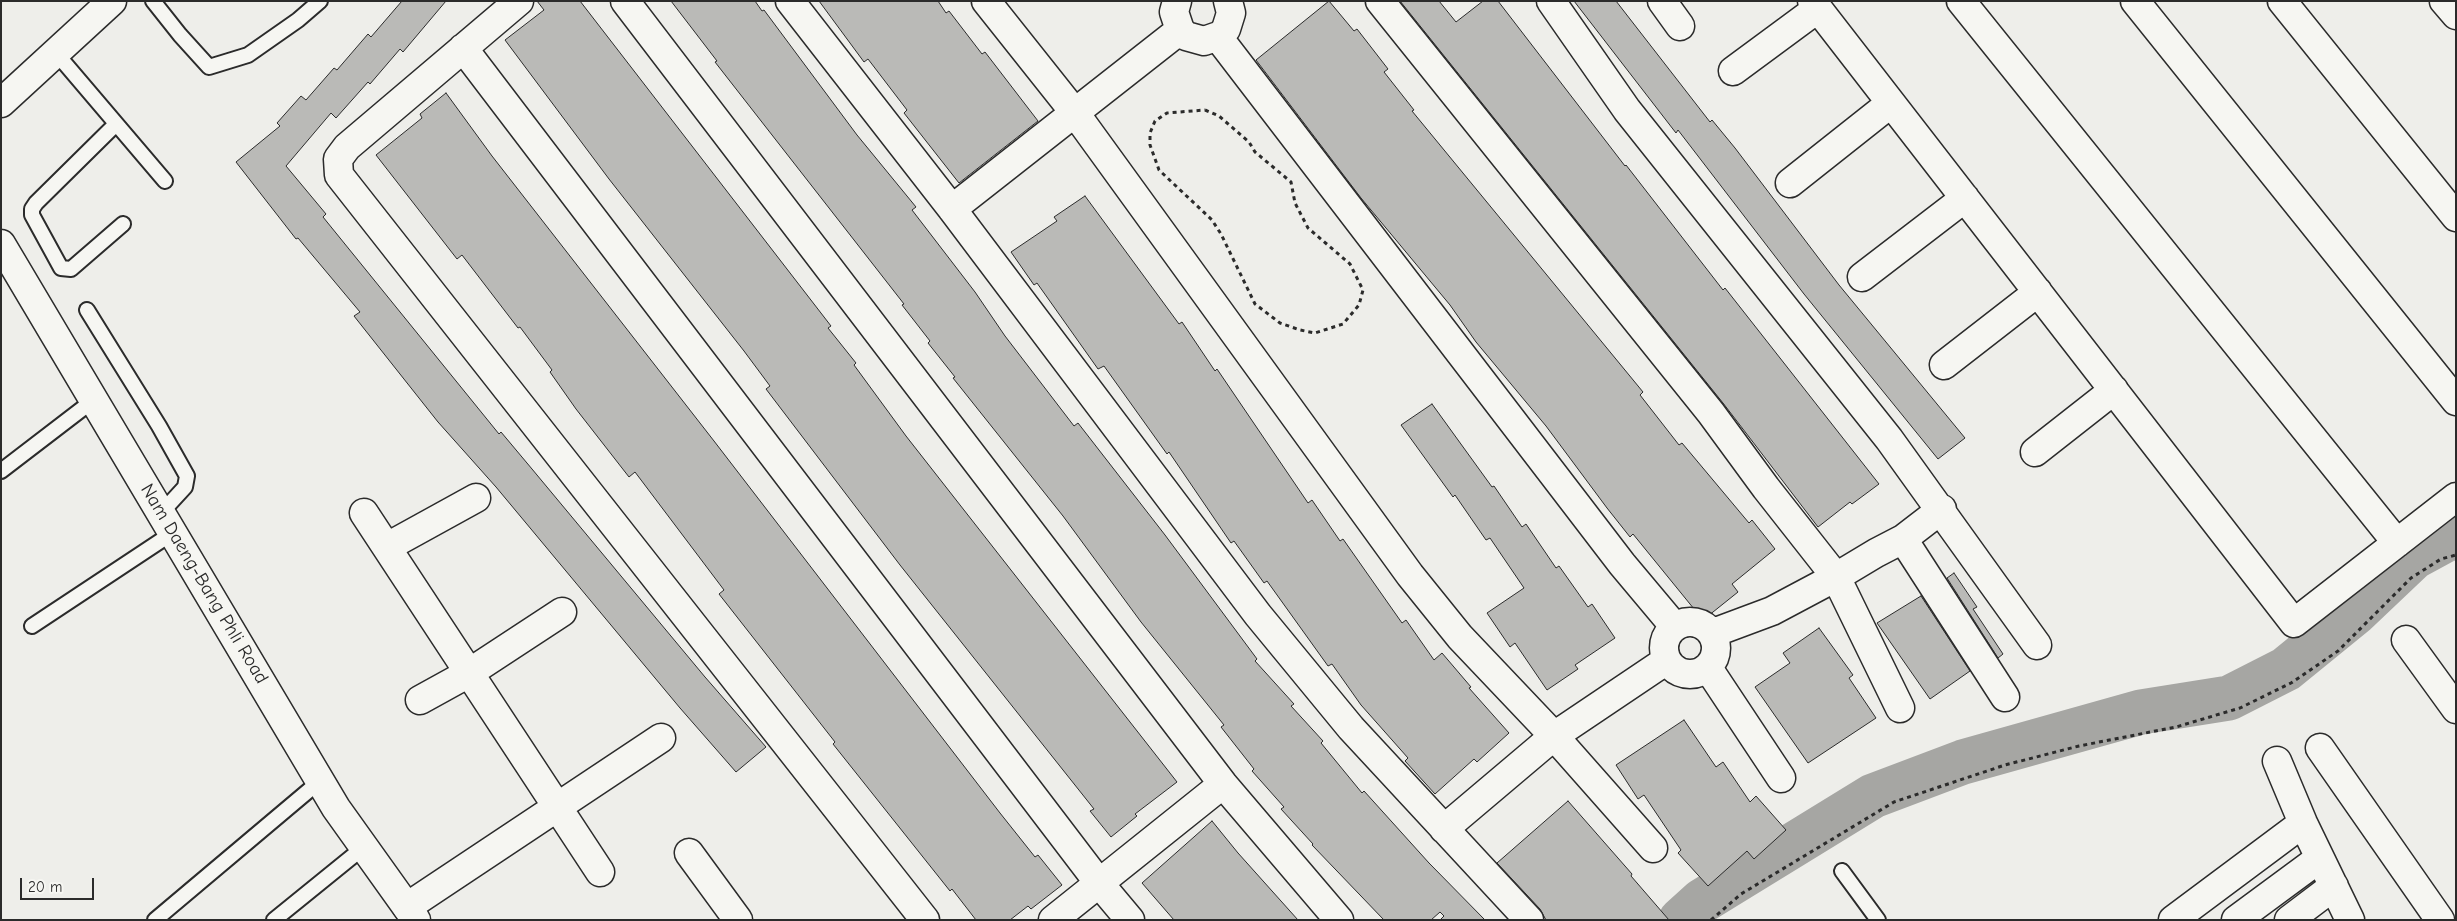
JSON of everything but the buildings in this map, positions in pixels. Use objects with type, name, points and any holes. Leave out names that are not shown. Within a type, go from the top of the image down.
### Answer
[{"type":"street","points":[[1,103],[112,1]]},
{"type":"street","points":[[519,1],[346,147],[338,159],[339,175],[924,920]]},
{"type":"street","points":[[625,1],[1223,784],[1339,920]]},
{"type":"street","points":[[790,1],[952,209],[1258,615],[1351,728],[1529,920]]},
{"type":"street","points":[[986,1],[1075,113],[1410,575],[1460,636],[1554,736],[1653,848]]},
{"type":"street","points":[[1177,1],[1174,12],[1180,30],[1194,40],[1204,41],[1218,37],[1230,21],[1228,1]]},
{"type":"street","points":[[1380,1],[1711,413],[1766,488],[1836,577],[1900,708]]},
{"type":"street","points":[[1551,1],[1628,110],[1889,439],[1942,509],[2037,645]]},
{"type":"street","points":[[1662,1],[1680,26]]},
{"type":"street","points":[[1961,1],[2397,543]]},
{"type":"street","points":[[2135,1],[2456,401]]},
{"type":"street","points":[[2282,1],[2456,217]]},
{"type":"street","points":[[2444,1],[2456,15]]},
{"type":"street","points":[[1733,72],[1814,5],[2294,623],[2456,497]]},
{"type":"street","points":[[952,209],[1180,30]]},
{"type":"street","points":[[1218,37],[1622,564],[1674,626]]},
{"type":"street","points":[[463,48],[1099,883],[1130,920]]},
{"type":"street","points":[[1790,182],[1890,103]]},
{"type":"street","points":[[1862,277],[1965,198]]},
{"type":"street","name":"Nam Daeng-Bang Phli Road","points":[[1,244],[95,399],[320,781],[411,913]]},
{"type":"street","points":[[1944,365],[2038,292]]},
{"type":"street","points":[[2035,452],[2114,390]]},
{"type":"street","points":[[387,547],[476,498]]},
{"type":"street","points":[[1713,633],[1772,611],[1836,577],[1876,552],[1903,539],[1942,509]]},
{"type":"street","points":[[364,513],[600,872]]},
{"type":"street","points":[[1903,539],[2005,697]]},
{"type":"street","points":[[420,700],[469,673],[562,612]]},
{"type":"street","points":[[1690,621],[1699,622],[1713,633],[1717,648],[1716,655],[1708,668],[1701,673],[1685,674],[1678,671],[1667,660],[1664,646],[1669,632],[1674,626],[1690,621]]},
{"type":"street","points":[[2406,640],[2456,709]]},
{"type":"street","points":[[1444,829],[1554,736],[1667,660]]},
{"type":"street","points":[[1708,668],[1781,778]]},
{"type":"street","points":[[411,913],[558,807],[660,738]]},
{"type":"street","points":[[2320,748],[2440,920]]},
{"type":"street","points":[[2277,761],[2303,822],[2350,920]]},
{"type":"street","points":[[1053,920],[1223,784]]},
{"type":"street","points":[[2173,920],[2303,822]]},
{"type":"street","points":[[689,853],[738,920]]},
{"type":"street","points":[[2236,920],[2320,858]]},
{"type":"street","points":[[2289,920],[2334,886]]},
{"type":"lane","points":[[152,1],[209,67],[248,55],[298,20],[320,1]]},
{"type":"lane","points":[[56,53],[165,181]]},
{"type":"lane","points":[[116,124],[36,203],[32,209],[32,215],[61,268],[71,269],[123,224]]},
{"type":"lane","points":[[32,626],[168,522],[185,487],[187,476],[159,426],[87,310]]},
{"type":"lane","points":[[1,471],[95,399]]},
{"type":"lane","points":[[155,920],[320,781]]},
{"type":"lane","points":[[274,920],[364,847]]},
{"type":"lane","points":[[1842,871],[1878,920]]},
{"type":"path","points":[[1205,110],[1219,116],[1250,142],[1255,152],[1291,182],[1295,203],[1308,228],[1350,264],[1363,290],[1359,305],[1343,324],[1315,333],[1300,330],[1280,323],[1255,304],[1240,278],[1221,234],[1212,220],[1159,170],[1150,145],[1150,133],[1155,121],[1167,114],[1205,110]]},
{"type":"path","points":[[1711,920],[1741,894],[1894,802],[2005,765],[2079,746],[2176,726],[2240,708],[2291,683],[2338,651],[2411,578],[2441,560],[2456,555]]},
{"type":"waterway","points":[[1681,920],[1702,901],[1873,796],[1963,762],[2141,712],[2229,698],[2286,669],[2356,612],[2414,557],[2447,539],[2456,538]]}]
